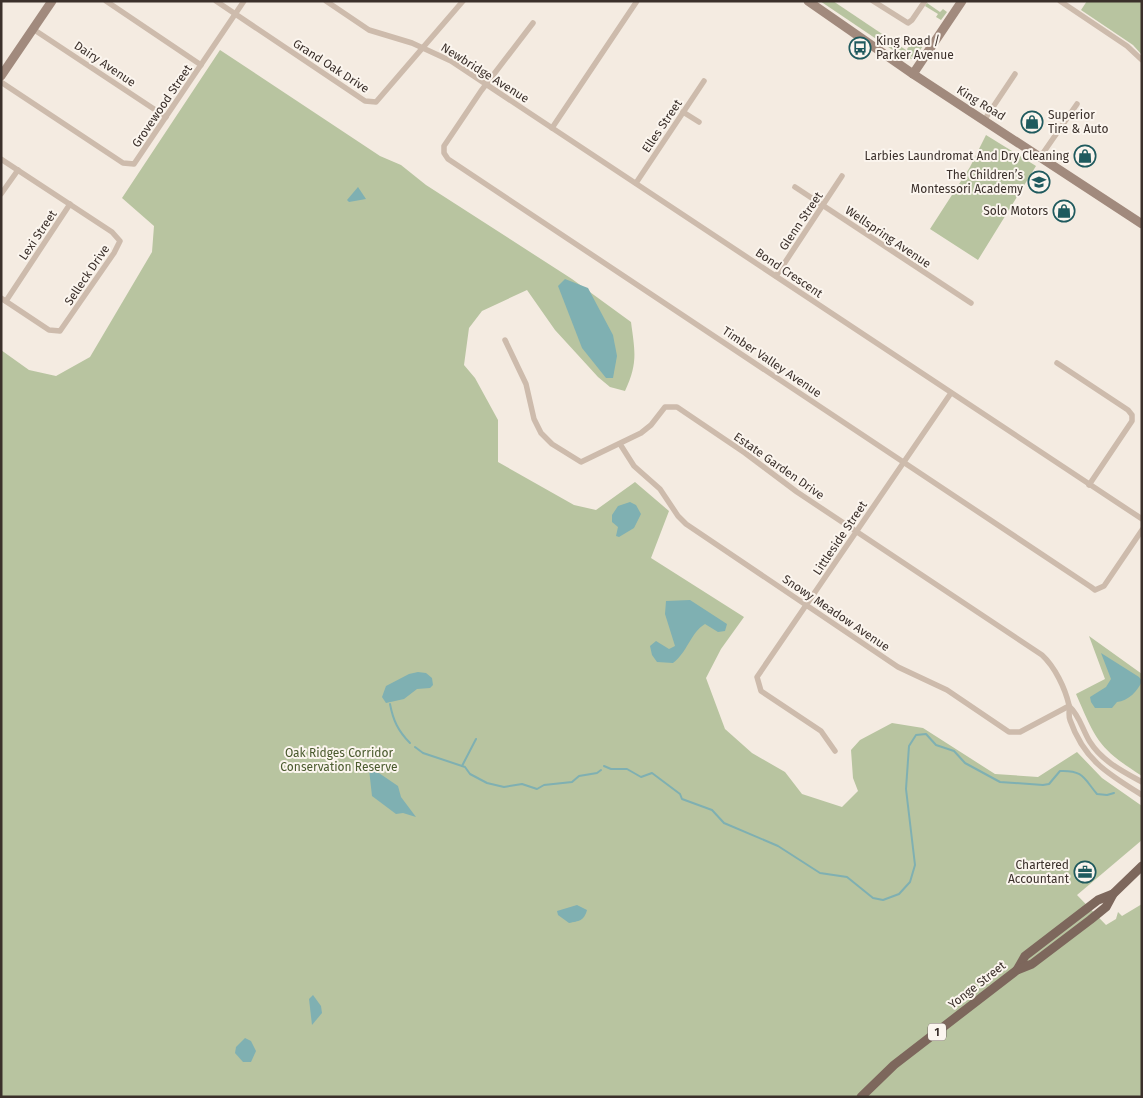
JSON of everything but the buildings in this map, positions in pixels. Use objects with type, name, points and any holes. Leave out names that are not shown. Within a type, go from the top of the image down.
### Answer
[{"type":"main road","points":[[1,76],[52,1]]},
{"type":"main road","name":"King Road","points":[[808,1],[912,74],[985,119],[1142,224]]},
{"type":"main road","points":[[912,74],[962,1]]},
{"type":"main road","name":"Yonge Street","points":[[861,1097],[894,1066],[1016,970],[1025,956],[1090,905],[1114,894],[1142,866]]},
{"type":"street","points":[[106,1],[201,65]]},
{"type":"street","name":"Grand Oak Drive","points":[[216,1],[365,101],[376,102],[463,1]]},
{"type":"street","name":"Grovewood Street","points":[[1,82],[129,165],[134,164],[244,1]]},
{"type":"street","name":"Newbridge Avenue","points":[[326,1],[373,32],[423,48],[451,61],[552,128]]},
{"type":"street","points":[[552,128],[637,1]]},
{"type":"street","points":[[873,1],[907,23],[912,20],[925,1]]},
{"type":"street","points":[[1060,1],[1128,46],[1142,60]]},
{"type":"street","points":[[487,84],[533,23]]},
{"type":"street","name":"Dairy Avenue","points":[[33,28],[166,117]]},
{"type":"street","points":[[985,119],[1015,74]]},
{"type":"street","name":"Elles Street","points":[[636,183],[704,80]]},
{"type":"street","name":"Timber Valley Avenue","points":[[487,84],[444,146],[444,153],[448,160],[1095,590],[1106,584],[1142,530]]},
{"type":"street","points":[[1041,156],[1076,104]]},
{"type":"street","points":[[683,112],[698,122]]},
{"type":"street","name":"Bond Crescent","points":[[552,128],[1142,519]]},
{"type":"street","name":"Selleck Drive","points":[[1,159],[118,237],[119,245],[60,331],[50,330],[3,300]]},
{"type":"street","points":[[1,194],[18,170]]},
{"type":"street","name":"Glenn Street","points":[[776,276],[842,176]]},
{"type":"street","name":"Wellspring Avenue","points":[[795,187],[970,303]]},
{"type":"street","name":"Lexi Street","points":[[3,300],[70,204]]},
{"type":"street","name":"Estate Garden Drive","points":[[505,340],[526,384],[537,426],[552,444],[574,460],[581,462],[620,444],[646,430],[665,407],[675,406],[856,532],[1042,655],[1054,669],[1069,706],[1078,714],[1089,741],[1099,755],[1142,782]]},
{"type":"street","points":[[1057,363],[1128,410],[1132,415],[1132,421],[1089,484]]},
{"type":"street","name":"Littleside Street","points":[[835,751],[821,731],[761,690],[758,678],[951,393]]},
{"type":"street","name":"Snowy Meadow Avenue","points":[[620,444],[634,466],[660,488],[678,516],[686,524],[898,666],[947,690],[1011,733],[1020,732],[1069,706]]},
{"type":"street","name":"Estate Garden Drive","points":[[1069,706],[1068,718],[1081,746],[1092,762],[1142,795]]},
{"type":"green space","points":[[820,1],[833,1],[906,50],[912,59],[906,59]]},
{"type":"green space","points":[[1087,1],[1142,1],[1142,55],[1133,45],[1081,10]]},
{"type":"green space","points":[[927,3],[940,12],[943,9],[947,12],[941,20],[936,17],[938,14],[925,6]]},
{"type":"green space","points":[[918,42],[924,45],[913,59],[907,49],[912,43]]},
{"type":"green space","name":"Oak Ridges Corridor Conservation Reserve","points":[[220,50],[380,156],[401,165],[426,185],[572,279],[631,322],[634,342],[634,365],[625,391],[610,387],[598,377],[555,330],[527,290],[482,311],[469,328],[464,365],[475,378],[498,420],[498,462],[574,505],[596,510],[635,482],[669,511],[651,558],[744,617],[721,649],[706,678],[725,729],[752,753],[785,772],[802,794],[842,807],[858,791],[853,778],[851,750],[860,740],[892,723],[923,728],[995,774],[1038,777],[1077,752],[1102,778],[1142,806],[1142,840],[1077,895],[1106,925],[1116,919],[1118,912],[1122,916],[1142,904],[1142,1097],[1,1097],[1,350],[29,370],[56,376],[90,357],[152,252],[154,226],[122,198]]},
{"type":"green space","points":[[986,135],[1036,166],[978,260],[930,229],[970,167]]},
{"type":"green space","points":[[1089,636],[1142,674],[1142,776],[1116,758],[1100,742],[1076,694],[1105,679]]},
{"type":"water","points":[[358,187],[366,199],[349,202],[347,200]]},
{"type":"water","points":[[565,279],[588,288],[613,335],[617,356],[613,378],[606,378],[582,348],[558,286]]},
{"type":"water","points":[[630,502],[636,505],[641,514],[634,528],[619,537],[616,536],[618,527],[612,522],[612,515],[618,506]]},
{"type":"water","points":[[690,600],[727,624],[725,631],[718,632],[705,624],[696,632],[682,654],[673,663],[657,662],[652,655],[650,646],[656,641],[669,649],[675,646],[665,614],[666,601]]},
{"type":"water","points":[[1101,653],[1139,677],[1142,681],[1132,695],[1125,700],[1117,702],[1112,708],[1095,708],[1090,697],[1106,687],[1111,679]]},
{"type":"water","points":[[426,673],[432,678],[433,685],[430,688],[417,689],[404,699],[386,703],[382,697],[386,686],[409,674]]},
{"type":"water","points":[[369,769],[373,769],[398,786],[401,797],[416,817],[403,813],[396,814],[372,796]]},
{"type":"water","points":[[577,905],[587,910],[581,920],[569,923],[558,915],[557,911]]},
{"type":"water","points":[[313,995],[321,1006],[322,1013],[312,1025],[309,999]]},
{"type":"water","points":[[245,1038],[251,1041],[256,1051],[251,1062],[243,1062],[235,1053],[236,1047]]},
{"type":"waterway","points":[[390,704],[397,725],[410,743]]},
{"type":"waterway","points":[[604,766],[611,769],[627,769],[641,777],[652,773],[680,794],[682,799],[712,810],[724,823],[778,846],[820,873],[847,877],[873,898],[883,900],[899,894],[910,882],[915,865],[906,789],[909,746],[916,735],[926,734],[936,745],[954,751],[965,763],[1000,782],[1043,785],[1049,784],[1060,771],[1068,771],[1083,776],[1097,794],[1107,795],[1114,793]]},
{"type":"waterway","points":[[462,766],[476,739]]},
{"type":"waterway","points":[[415,747],[423,753],[465,767],[470,774],[487,783],[504,787],[522,784],[537,789],[544,785],[572,782],[579,776],[597,773],[601,770]]},
{"type":"place","name":"King Road / Parker Avenue","points":[[860,48]]},
{"type":"place","name":"Superior Tire & Auto","points":[[1032,122]]},
{"type":"place","name":"Larbies Laundromat And Dry Cleaning","points":[[1085,156]]},
{"type":"place","name":"The Children’s Montessori Academy","points":[[1039,182]]},
{"type":"place","name":"Solo Motors","points":[[1064,211]]},
{"type":"place","name":"Chartered Accountant","points":[[1085,872]]}]
